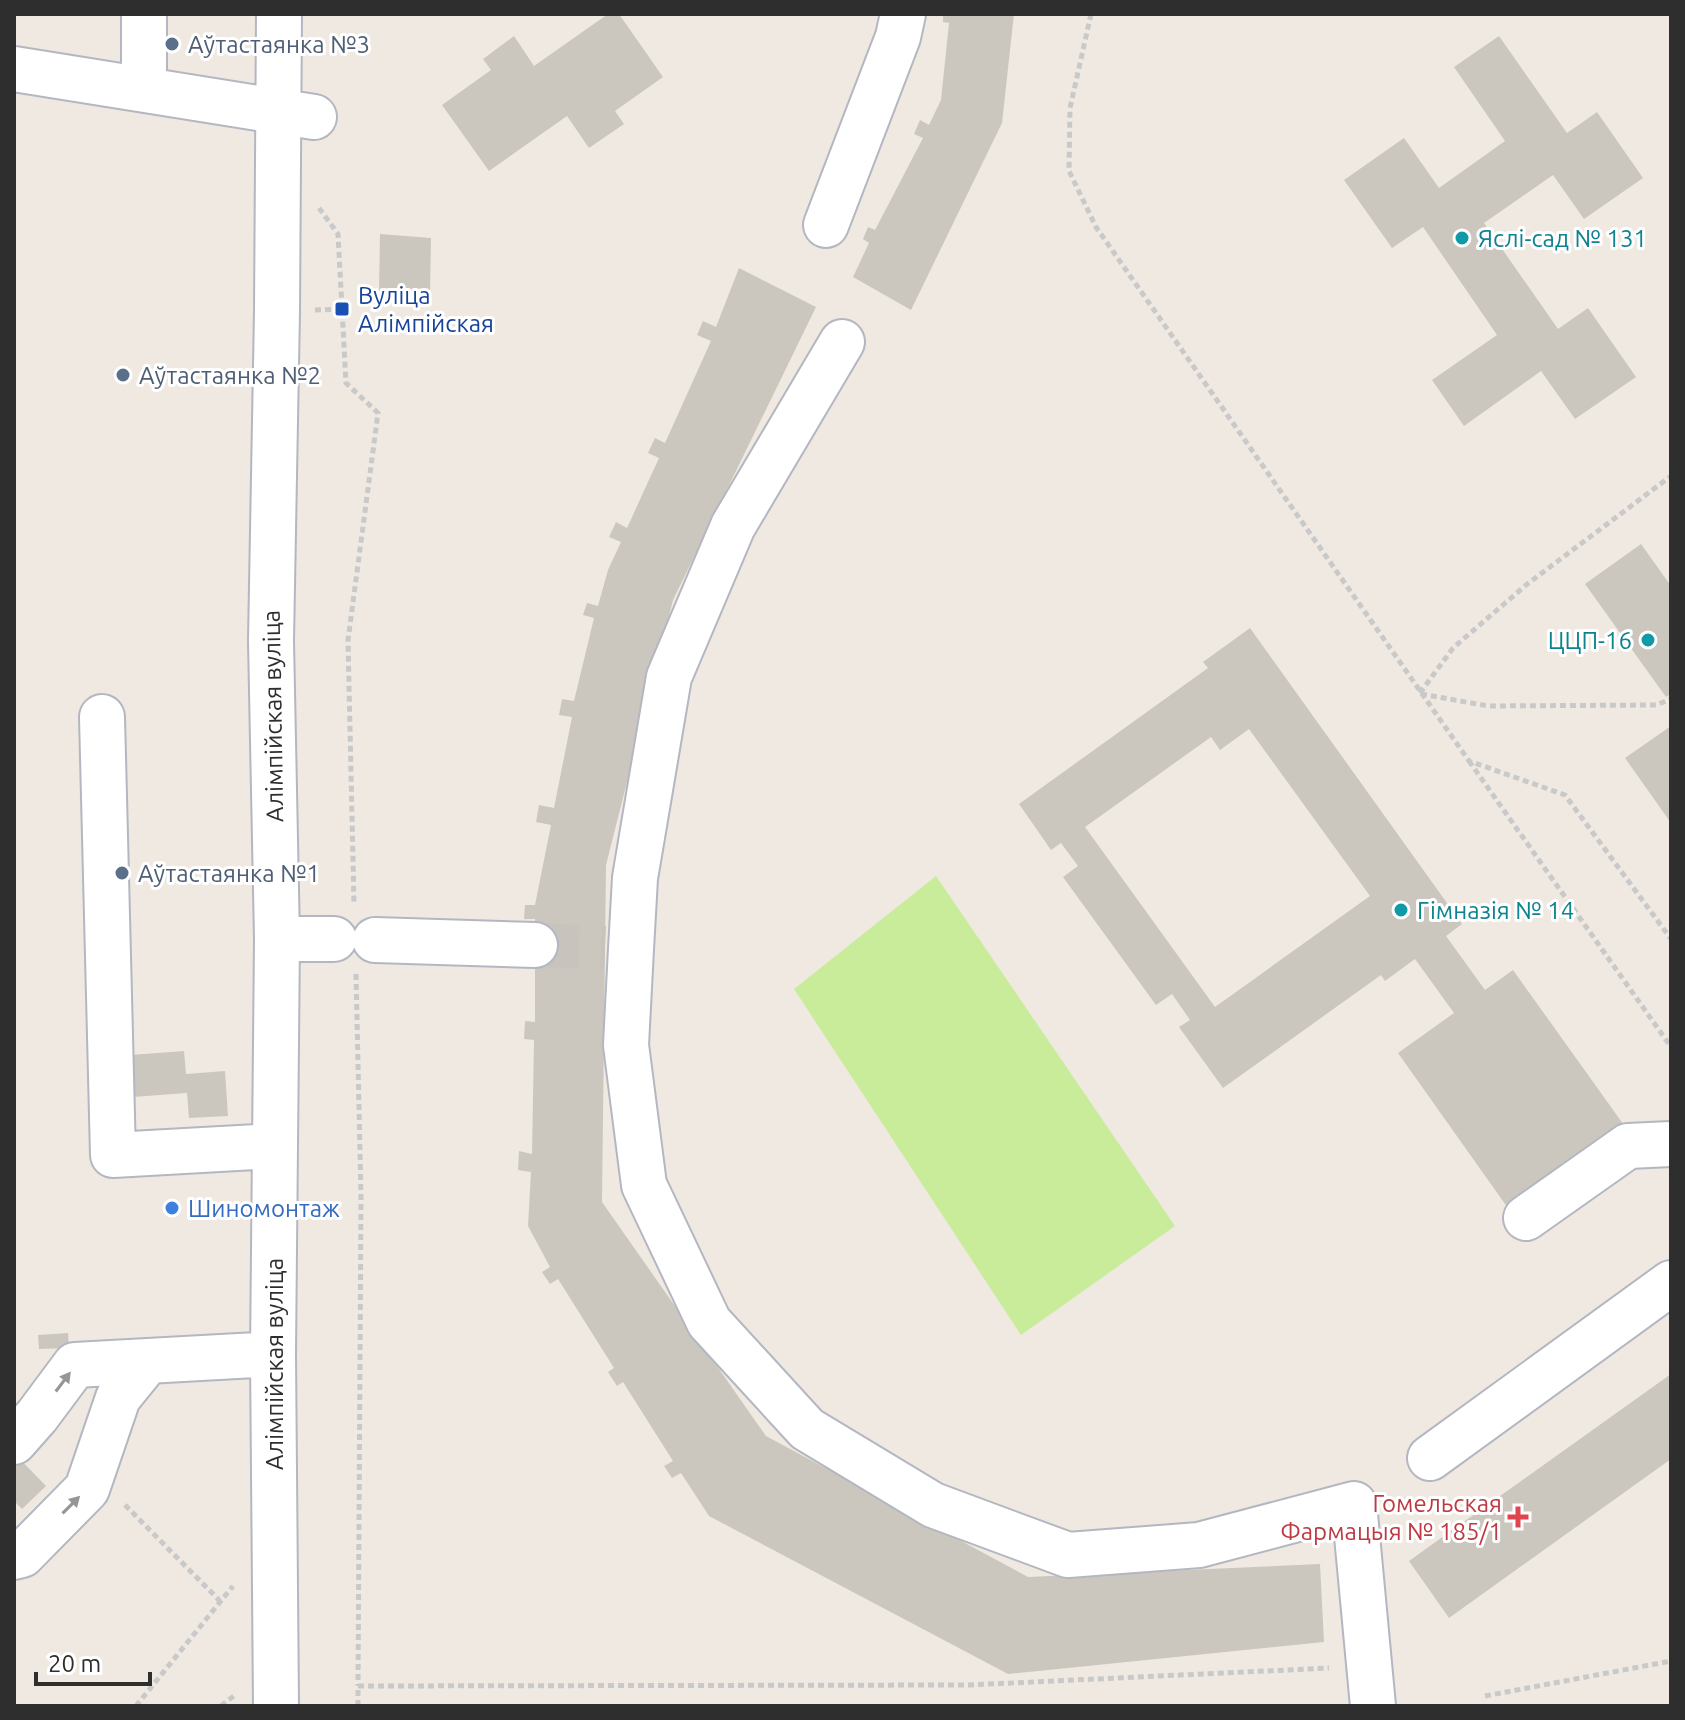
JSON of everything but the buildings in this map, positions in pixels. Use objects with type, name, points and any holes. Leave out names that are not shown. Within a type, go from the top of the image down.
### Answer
[{"type":"street","points":[[144,14],[144,88]]},
{"type":"street","name":"Алімпійская вуліца","points":[[276,1706],[273,1354],[277,939],[271,641],[296,114],[279,14]]},
{"type":"street","points":[[826,225],[898,37],[903,14]]},
{"type":"street","points":[[14,69],[296,114]]},
{"type":"street","points":[[842,342],[733,526],[669,677],[635,878],[618,948],[626,1045],[644,1185],[709,1322],[807,1429],[933,1505],[1068,1555],[1199,1545],[1354,1504],[1371,1686]]},
{"type":"street","points":[[102,717],[113,1155],[275,1146]]},
{"type":"street","points":[[277,939],[355,937],[535,945]]},
{"type":"street","points":[[1526,1218],[1628,1146],[1671,1144]]},
{"type":"street","points":[[1430,1458],[1671,1283]]},
{"type":"street","points":[[14,1442],[75,1365],[273,1354]]},
{"type":"street","points":[[14,1557],[22,1555],[87,1489],[118,1398],[148,1361]]},
{"type":"path","points":[[1091,14],[1070,108],[1069,171],[1096,227],[1671,1047]]},
{"type":"path","points":[[311,197],[338,234],[346,383],[378,413],[348,640],[361,1197],[358,1706]]},
{"type":"path","points":[[1420,693],[1453,648],[1526,585],[1671,476]]},
{"type":"path","points":[[1420,693],[1488,706],[1656,705],[1671,699]]},
{"type":"path","points":[[1469,761],[1565,795],[1671,939]]},
{"type":"path","points":[[1485,1696],[1671,1661]]},
{"type":"path","points":[[358,1686],[1371,1686]]},
{"type":"green space","points":[[936,876],[1175,1226],[1021,1335],[794,989]]},
{"type":"tunnel","points":[[535,945],[605,948]]},
{"type":"place","name":"Аўтастаянка №3","points":[[172,44]]},
{"type":"place","name":"Яслі-сад № 131","points":[[1462,238]]},
{"type":"place","name":"Вуліца Алімпійская","points":[[342,309]]},
{"type":"place","name":"Аўтастаянка №2","points":[[123,375]]},
{"type":"place","name":"ЦЦП-16","points":[[1648,640]]},
{"type":"place","name":"Аўтастаянка №1","points":[[122,873]]},
{"type":"place","name":"Гімназія № 14","points":[[1401,910]]},
{"type":"place","name":"Шиномонтаж","points":[[172,1208]]},
{"type":"place","name":"Гомельская Фармацыя № 185/1","points":[[1518,1517]]}]
